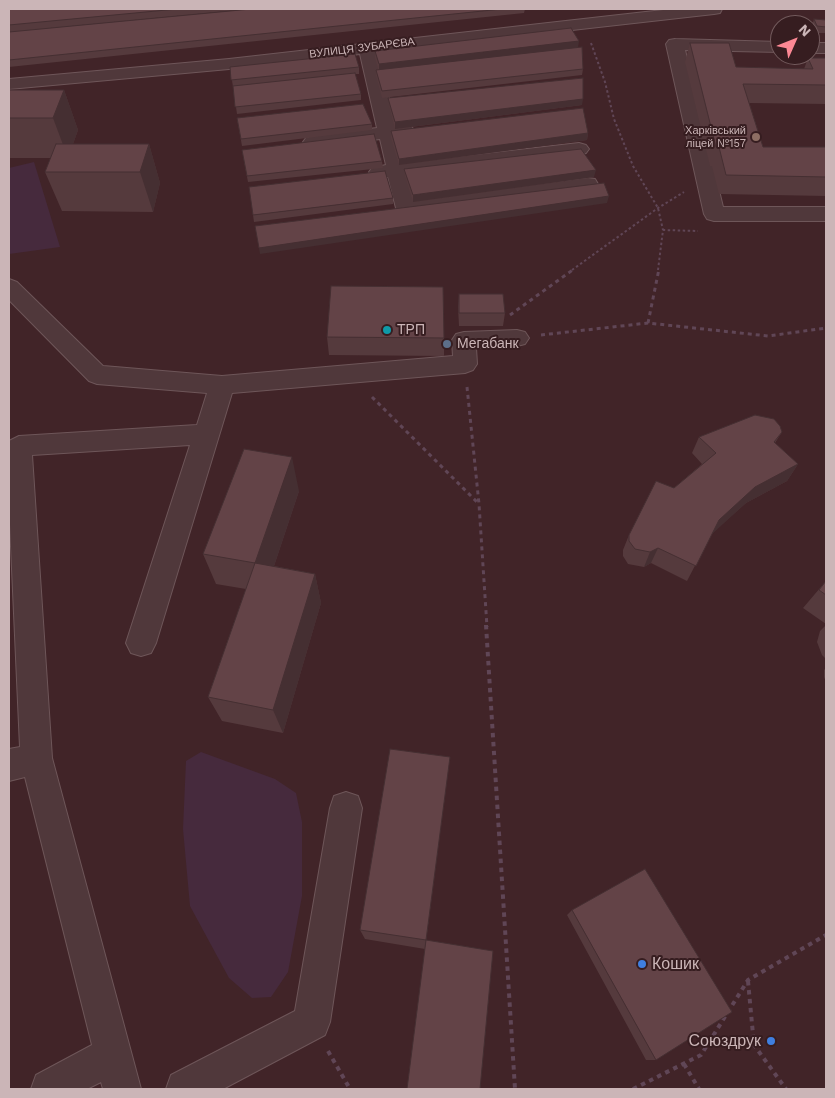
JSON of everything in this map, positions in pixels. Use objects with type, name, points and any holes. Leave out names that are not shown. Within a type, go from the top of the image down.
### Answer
[{"type":"street","name":"ВУЛИЦЯ ЗУБАРЄВА","points":[[9,84],[229,64],[714,9]]},
{"type":"street","points":[[539,11],[553,27]]},
{"type":"street","points":[[770,47],[676,44],[714,214],[826,214]]},
{"type":"street","points":[[368,47],[363,75],[380,102],[388,132],[397,170],[397,209],[588,184]]},
{"type":"street","points":[[363,75],[393,71]]},
{"type":"street","points":[[290,144],[426,128]]},
{"type":"street","points":[[360,174],[579,149]]},
{"type":"street","points":[[9,287],[97,375],[222,384],[465,364],[464,340],[517,338]]},
{"type":"street","points":[[141,643],[222,384]]},
{"type":"street","points":[[50,1089],[117,1072],[23,762],[14,446],[206,434]]},
{"type":"street","points":[[185,1089],[312,1022],[346,808]]},
{"type":"path","points":[[584,24],[605,82],[614,119],[633,166],[658,208],[663,230],[660,262],[648,323]]},
{"type":"path","points":[[658,208],[510,314],[517,338],[648,323],[768,336],[826,328]]},
{"type":"path","points":[[663,230],[701,232]]},
{"type":"path","points":[[465,364],[480,504],[515,1089]]},
{"type":"path","points":[[348,374],[480,504]]},
{"type":"path","points":[[633,1089],[701,1055],[748,980],[826,935]]},
{"type":"path","points":[[748,980],[754,1045],[786,1089]]},
{"type":"path","points":[[312,1022],[350,1089]]},
{"type":"path","points":[[684,1064],[699,1089]]},
{"type":"shaded area","points":[[34,162],[60,247],[9,254],[9,168]]},
{"type":"shaded area","points":[[201,752],[275,779],[296,793],[302,822],[302,896],[288,972],[271,997],[252,998],[229,978],[190,906],[183,829],[186,761]]},
{"type":"building","points":[[9,9],[177,9],[9,25]]},
{"type":"building","points":[[251,9],[502,9],[9,60],[9,32]]},
{"type":"building","points":[[820,20],[826,20],[826,27],[820,26]]},
{"type":"building","points":[[571,28],[579,41],[379,64],[375,51]]},
{"type":"building","points":[[690,43],[729,43],[736,67],[813,69],[811,65],[820,65],[820,58],[826,58],[826,85],[743,84],[763,147],[826,147],[826,177],[726,175],[719,147],[716,147]]},
{"type":"building","points":[[582,47],[583,69],[382,91],[376,70]]},
{"type":"building","points":[[355,54],[359,67],[231,80],[230,67]]},
{"type":"building","points":[[355,73],[361,94],[235,107],[233,86]]},
{"type":"building","points":[[583,78],[583,99],[395,122],[388,98]]},
{"type":"building","points":[[9,90],[64,90],[53,118],[9,118]]},
{"type":"building","points":[[363,104],[372,124],[241,139],[237,118]]},
{"type":"building","points":[[583,108],[588,133],[399,159],[391,131]]},
{"type":"building","points":[[374,134],[382,161],[247,176],[242,150]]},
{"type":"building","points":[[56,144],[149,144],[140,172],[45,172]]},
{"type":"building","points":[[581,149],[596,170],[413,195],[404,169]]},
{"type":"building","points":[[385,171],[393,198],[253,215],[249,187]]},
{"type":"building","points":[[604,183],[609,196],[259,248],[255,226]]},
{"type":"building","name":"ТРП","points":[[331,286],[443,287],[444,338],[327,337]]},
{"type":"building","points":[[459,294],[503,294],[505,313],[459,313]]},
{"type":"building","points":[[755,415],[774,419],[782,432],[774,442],[798,464],[755,487],[719,520],[696,566],[658,548],[650,552],[635,549],[629,541],[629,535],[656,481],[674,488],[716,453],[699,437]]},
{"type":"building","points":[[244,449],[292,457],[255,563],[203,554]]},
{"type":"building","points":[[255,563],[315,574],[273,710],[208,697]]},
{"type":"building","points":[[826,581],[826,595],[819,590]]},
{"type":"building","points":[[390,749],[450,757],[426,940],[360,930]]},
{"type":"building","name":"Кошик","points":[[645,869],[732,1012],[656,1060],[572,910]]},
{"type":"building","points":[[426,940],[493,951],[480,1089],[407,1089]]},
{"type":"place","name":"Харківський ліцей №157","points":[[756,137]]},
{"type":"place","name":"ТРП","points":[[387,330]]},
{"type":"place","name":"Мегабанк","points":[[447,344]]},
{"type":"place","name":"Кошик","points":[[642,964]]},
{"type":"place","name":"Союздрук","points":[[771,1041]]}]
